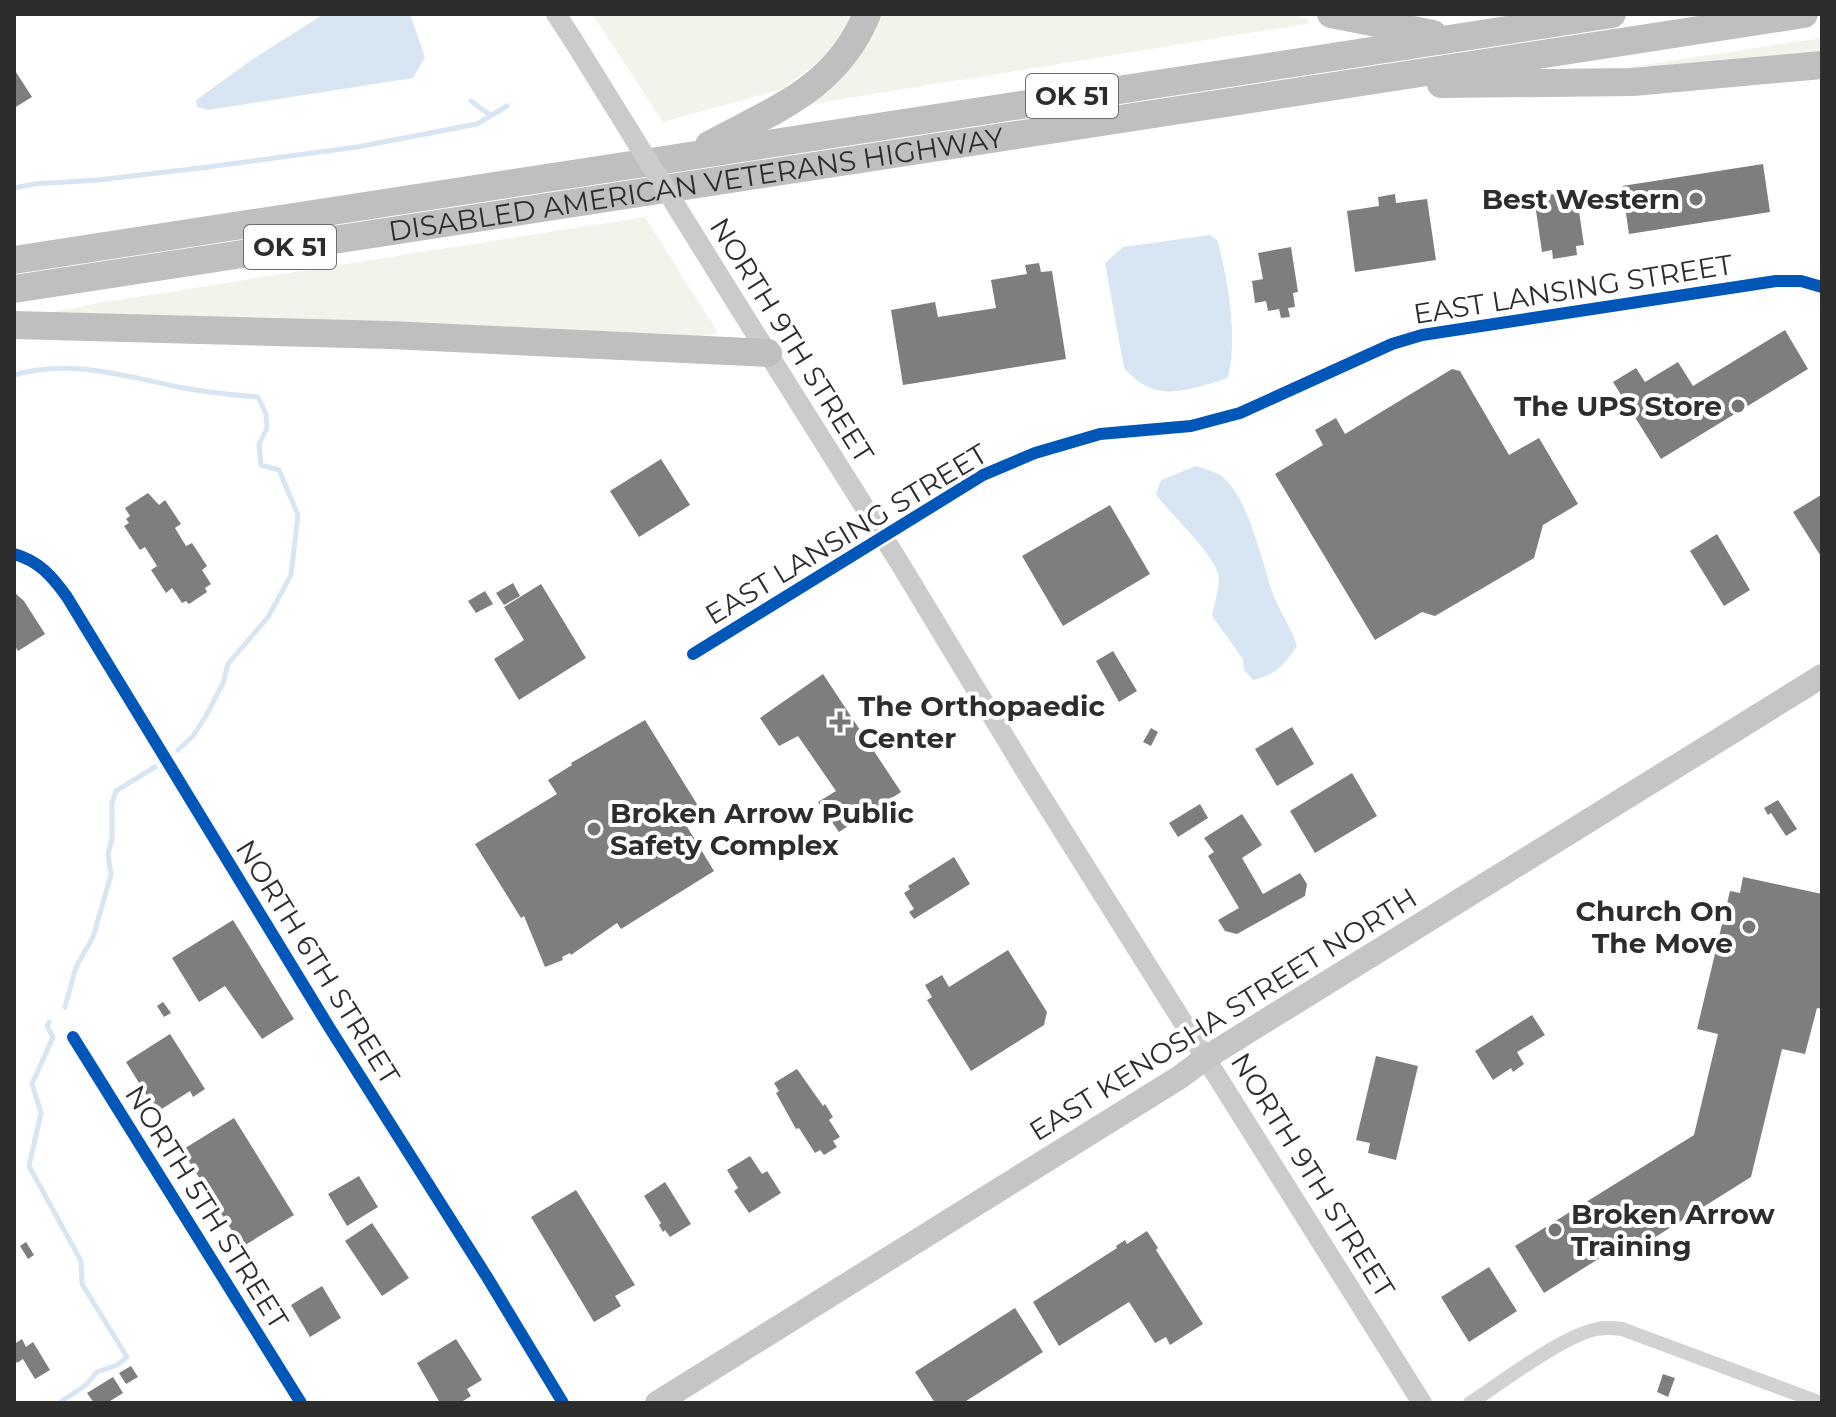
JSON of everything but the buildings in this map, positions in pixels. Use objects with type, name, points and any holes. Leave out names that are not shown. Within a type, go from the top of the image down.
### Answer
[{"type":"highway","points":[[691,154],[819,83],[842,59],[867,14]]},
{"type":"highway","points":[[1331,14],[1454,38]]},
{"type":"highway","name":"DISABLED AMERICAN VETERANS HIGHWAY","points":[[14,260],[1612,14]]},
{"type":"highway","name":"DISABLED AMERICAN VETERANS HIGHWAY","points":[[14,289],[1804,14]]},
{"type":"highway","points":[[1341,85],[1633,82],[1822,65]]},
{"type":"highway","points":[[14,325],[390,335],[768,353]]},
{"type":"main road","name":"NORTH 9TH STREET","points":[[556,14],[1034,786],[1422,1403]]},
{"type":"main road","name":"EAST KENOSHA STREET NORTH","points":[[657,1403],[1822,676]]},
{"type":"street","name":"EAST LANSING STREET","points":[[693,654],[983,475],[1035,453],[1100,434],[1191,426],[1240,413],[1392,344],[1422,335],[1776,281],[1801,281],[1819,286]]},
{"type":"street","name":"NORTH 6TH STREET","points":[[18,556],[33,560],[51,576],[67,597],[563,1403]]},
{"type":"street","name":"NORTH 5TH STREET","points":[[73,1037],[301,1403]]},
{"type":"street","points":[[1470,1403],[1577,1336],[1608,1328],[1622,1329],[1821,1403]]},
{"type":"shaded area","points":[[324,14],[410,14],[425,57],[413,78],[208,110],[197,107],[196,100]]},
{"type":"shaded area","points":[[592,14],[851,14],[848,27],[819,61],[782,89],[663,122]]},
{"type":"shaded area","points":[[875,14],[1287,14],[1305,18],[1311,23],[794,107]]},
{"type":"shaded area","points":[[1822,38],[1822,52],[1636,73],[1630,67]]},
{"type":"shaded area","points":[[645,217],[718,333],[701,336],[50,313],[99,303]]},
{"type":"shaded area","points":[[1210,235],[1218,241],[1230,310],[1232,344],[1228,378],[1186,390],[1160,391],[1148,387],[1124,368],[1105,263],[1123,247]]},
{"type":"shaded area","points":[[1196,466],[1220,475],[1239,497],[1273,594],[1297,646],[1279,668],[1261,678],[1253,680],[1244,670],[1243,659],[1212,616],[1219,579],[1211,559],[1156,494],[1161,480]]},
{"type":"waterway","points":[[471,101],[490,115]]},
{"type":"waterway","points":[[14,188],[357,147],[477,124],[507,106]]},
{"type":"waterway","points":[[14,375],[56,368],[96,370],[188,389],[258,397],[266,414],[267,428],[259,444],[261,465],[279,470],[298,515],[291,575],[268,617],[228,664],[223,683],[206,716],[193,736],[178,750]]},
{"type":"waterway","points":[[65,1007],[76,967],[93,937],[111,875],[108,854],[112,839],[112,803],[116,791],[155,767]]},
{"type":"waterway","points":[[49,1022],[47,1026],[53,1037],[32,1084],[41,1113],[29,1166],[81,1261],[82,1284],[127,1357],[117,1365],[97,1372],[86,1385],[59,1403]]},
{"type":"cycle path","points":[[693,654],[983,475],[1035,453],[1100,434],[1191,426],[1240,413],[1392,344],[1422,335],[1776,281],[1801,281],[1822,287]]},
{"type":"cycle path","points":[[14,554],[44,570],[67,597],[563,1403]]},
{"type":"cycle path","points":[[73,1037],[301,1403]]},
{"type":"place","name":"Best Western","points":[[1696,199]]},
{"type":"place","name":"The UPS Store","points":[[1738,406]]},
{"type":"place","name":"The Orthopaedic Center","points":[[840,722]]},
{"type":"place","name":"Broken Arrow Public Safety Complex","points":[[594,829]]},
{"type":"place","name":"Church On The Move","points":[[1749,927]]},
{"type":"place","name":"Broken Arrow Training","points":[[1555,1230]]}]
